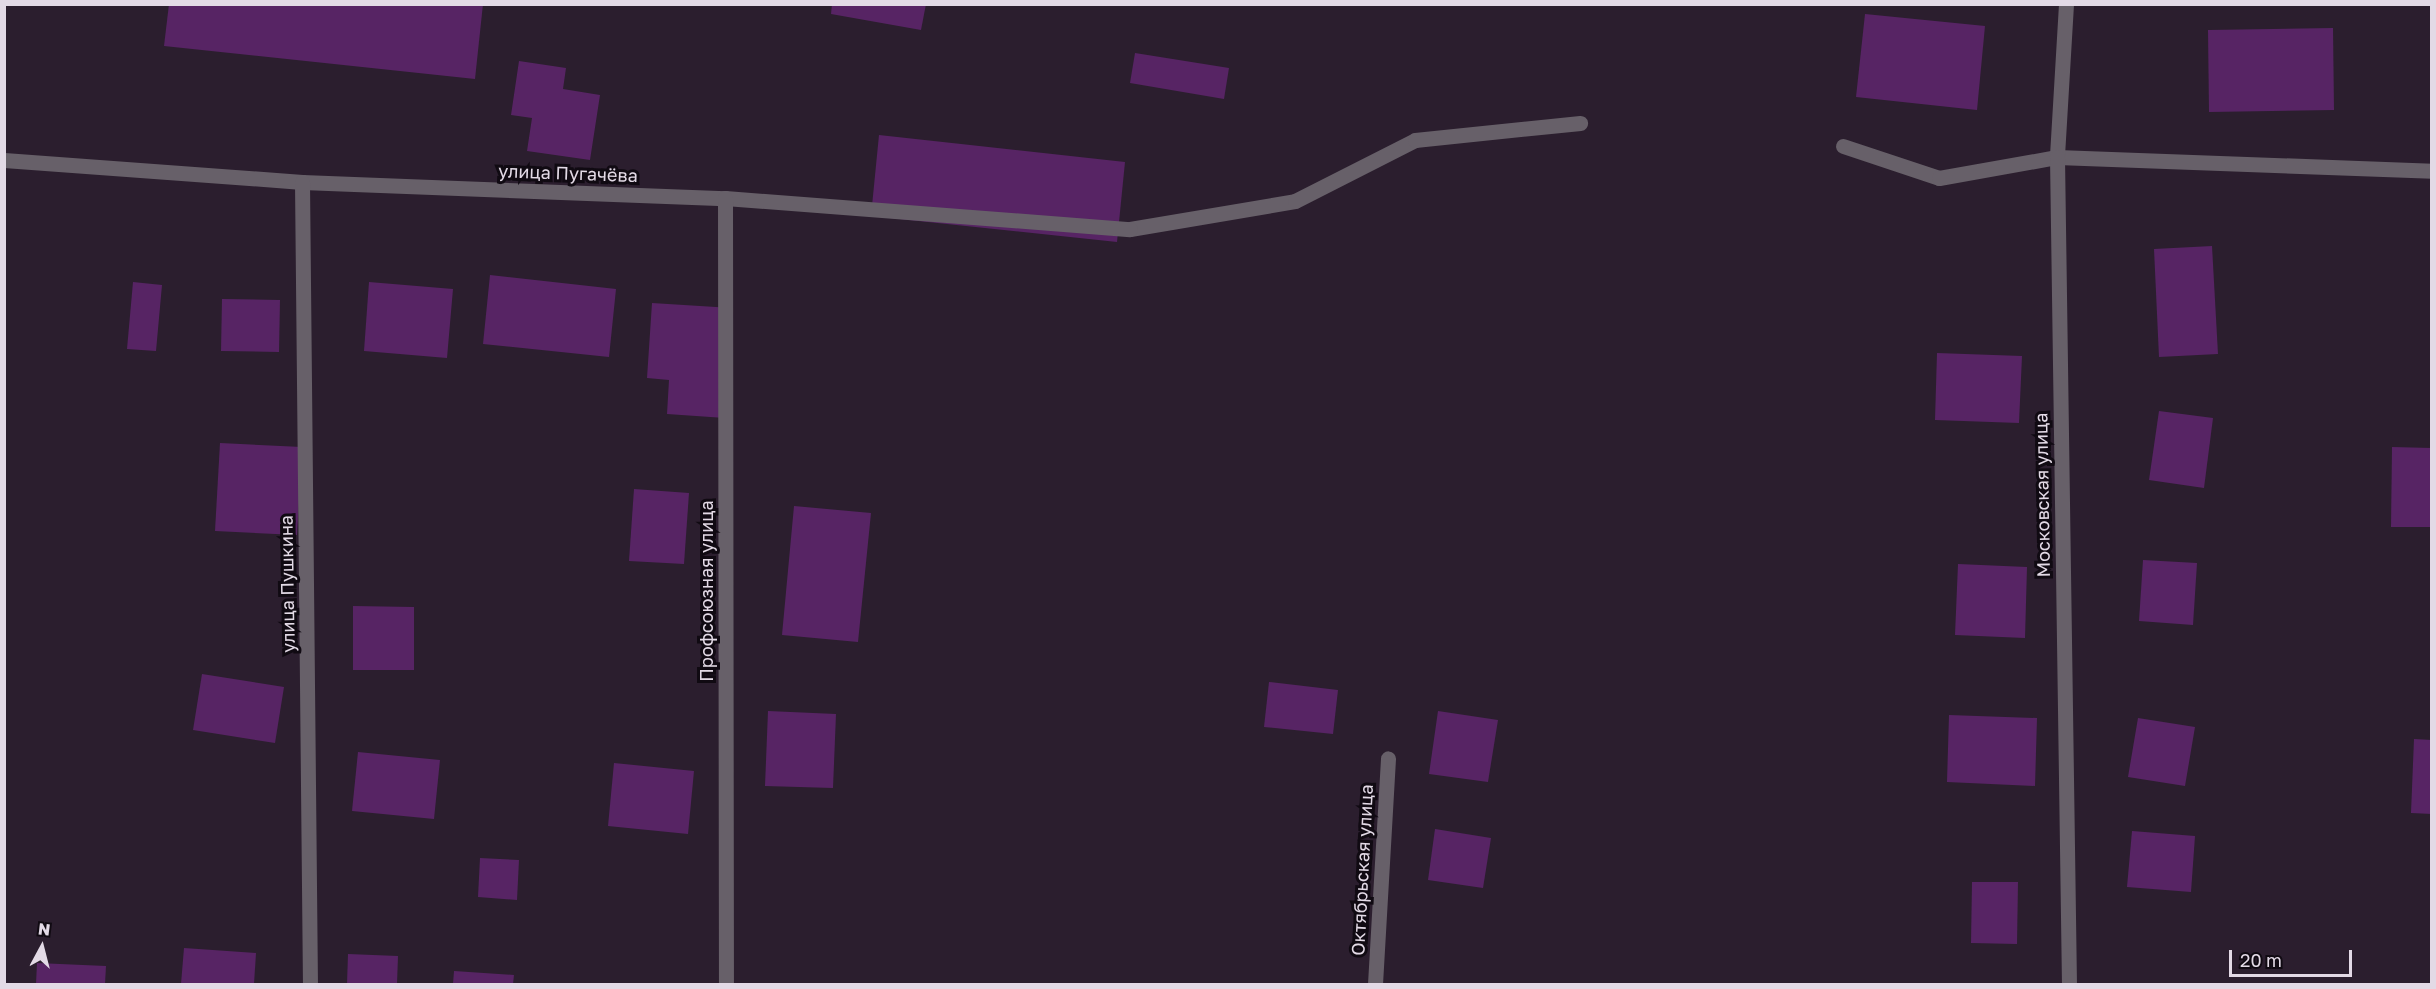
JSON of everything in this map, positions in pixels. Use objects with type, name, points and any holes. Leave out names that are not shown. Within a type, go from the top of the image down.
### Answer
[{"type":"street","name":"Московская улица","points":[[2066,4],[2056,157],[2069,984]]},
{"type":"street","name":"улица Пугачёва","points":[[4,160],[302,182],[725,198],[1130,229],[1295,201],[1415,140],[1580,123]]},
{"type":"street","points":[[1843,146],[1939,178],[2056,157],[2432,171]]},
{"type":"street","name":"улица Пушкина","points":[[302,182],[310,984]]},
{"type":"street","name":"Профсоюзная улица","points":[[725,198],[726,984]]},
{"type":"street","name":"Октябрьская улица","points":[[1375,984],[1388,758]]},
{"type":"building","points":[[169,4],[483,4],[475,79],[164,46]]},
{"type":"building","points":[[832,4],[926,4],[921,30],[831,14]]},
{"type":"building","points":[[1865,14],[1985,26],[1977,110],[1856,97]]},
{"type":"building","points":[[2333,28],[2334,110],[2209,112],[2208,30]]},
{"type":"building","points":[[1135,53],[1229,68],[1224,99],[1130,83]]},
{"type":"building","points":[[519,61],[566,68],[563,89],[600,95],[590,160],[527,151],[532,118],[511,115]]},
{"type":"building","points":[[879,135],[1125,162],[1117,242],[871,216]]},
{"type":"building","points":[[2212,246],[2218,354],[2159,357],[2154,249]]},
{"type":"building","points":[[490,275],[616,289],[609,357],[483,344]]},
{"type":"building","points":[[133,282],[162,285],[156,351],[127,349]]},
{"type":"building","points":[[369,282],[453,289],[447,358],[364,351]]},
{"type":"building","points":[[222,299],[280,300],[279,352],[221,351]]},
{"type":"building","points":[[652,303],[732,308],[725,418],[667,414],[669,380],[647,378]]},
{"type":"building","points":[[1937,353],[2022,356],[2019,423],[1935,420]]},
{"type":"building","points":[[2159,411],[2213,418],[2204,488],[2149,480]]},
{"type":"building","points":[[220,443],[302,447],[297,535],[215,531]]},
{"type":"building","points":[[2392,447],[2432,448],[2432,527],[2391,527]]},
{"type":"building","points":[[634,489],[689,493],[684,564],[629,561]]},
{"type":"building","points":[[794,506],[871,513],[858,642],[782,635]]},
{"type":"building","points":[[2143,560],[2197,563],[2193,625],[2139,621]]},
{"type":"building","points":[[1958,564],[2027,567],[2025,638],[1955,635]]},
{"type":"building","points":[[353,606],[414,607],[414,670],[353,670]]},
{"type":"building","points":[[202,674],[284,687],[275,743],[193,730]]},
{"type":"building","points":[[1269,682],[1338,690],[1333,734],[1264,727]]},
{"type":"building","points":[[768,711],[836,714],[833,788],[765,786]]},
{"type":"building","points":[[1438,711],[1498,720],[1488,782],[1429,774]]},
{"type":"building","points":[[1949,715],[2037,718],[2035,786],[1947,782]]},
{"type":"building","points":[[2138,718],[2195,727],[2185,786],[2128,777]]},
{"type":"building","points":[[2414,739],[2432,740],[2432,814],[2411,813]]},
{"type":"building","points":[[358,752],[440,760],[434,819],[352,811]]},
{"type":"building","points":[[614,763],[694,771],[688,834],[608,826]]},
{"type":"building","points":[[1435,829],[1491,838],[1483,888],[1428,880]]},
{"type":"building","points":[[2132,831],[2195,836],[2191,892],[2127,887]]},
{"type":"building","points":[[480,858],[519,860],[517,900],[478,897]]},
{"type":"building","points":[[1972,882],[2018,882],[2017,944],[1971,943]]},
{"type":"building","points":[[184,948],[256,953],[254,984],[181,984]]},
{"type":"building","points":[[348,954],[398,956],[397,984],[347,984]]},
{"type":"building","points":[[37,963],[106,966],[105,984],[36,984]]},
{"type":"building","points":[[454,971],[514,975],[513,984],[453,984]]}]
